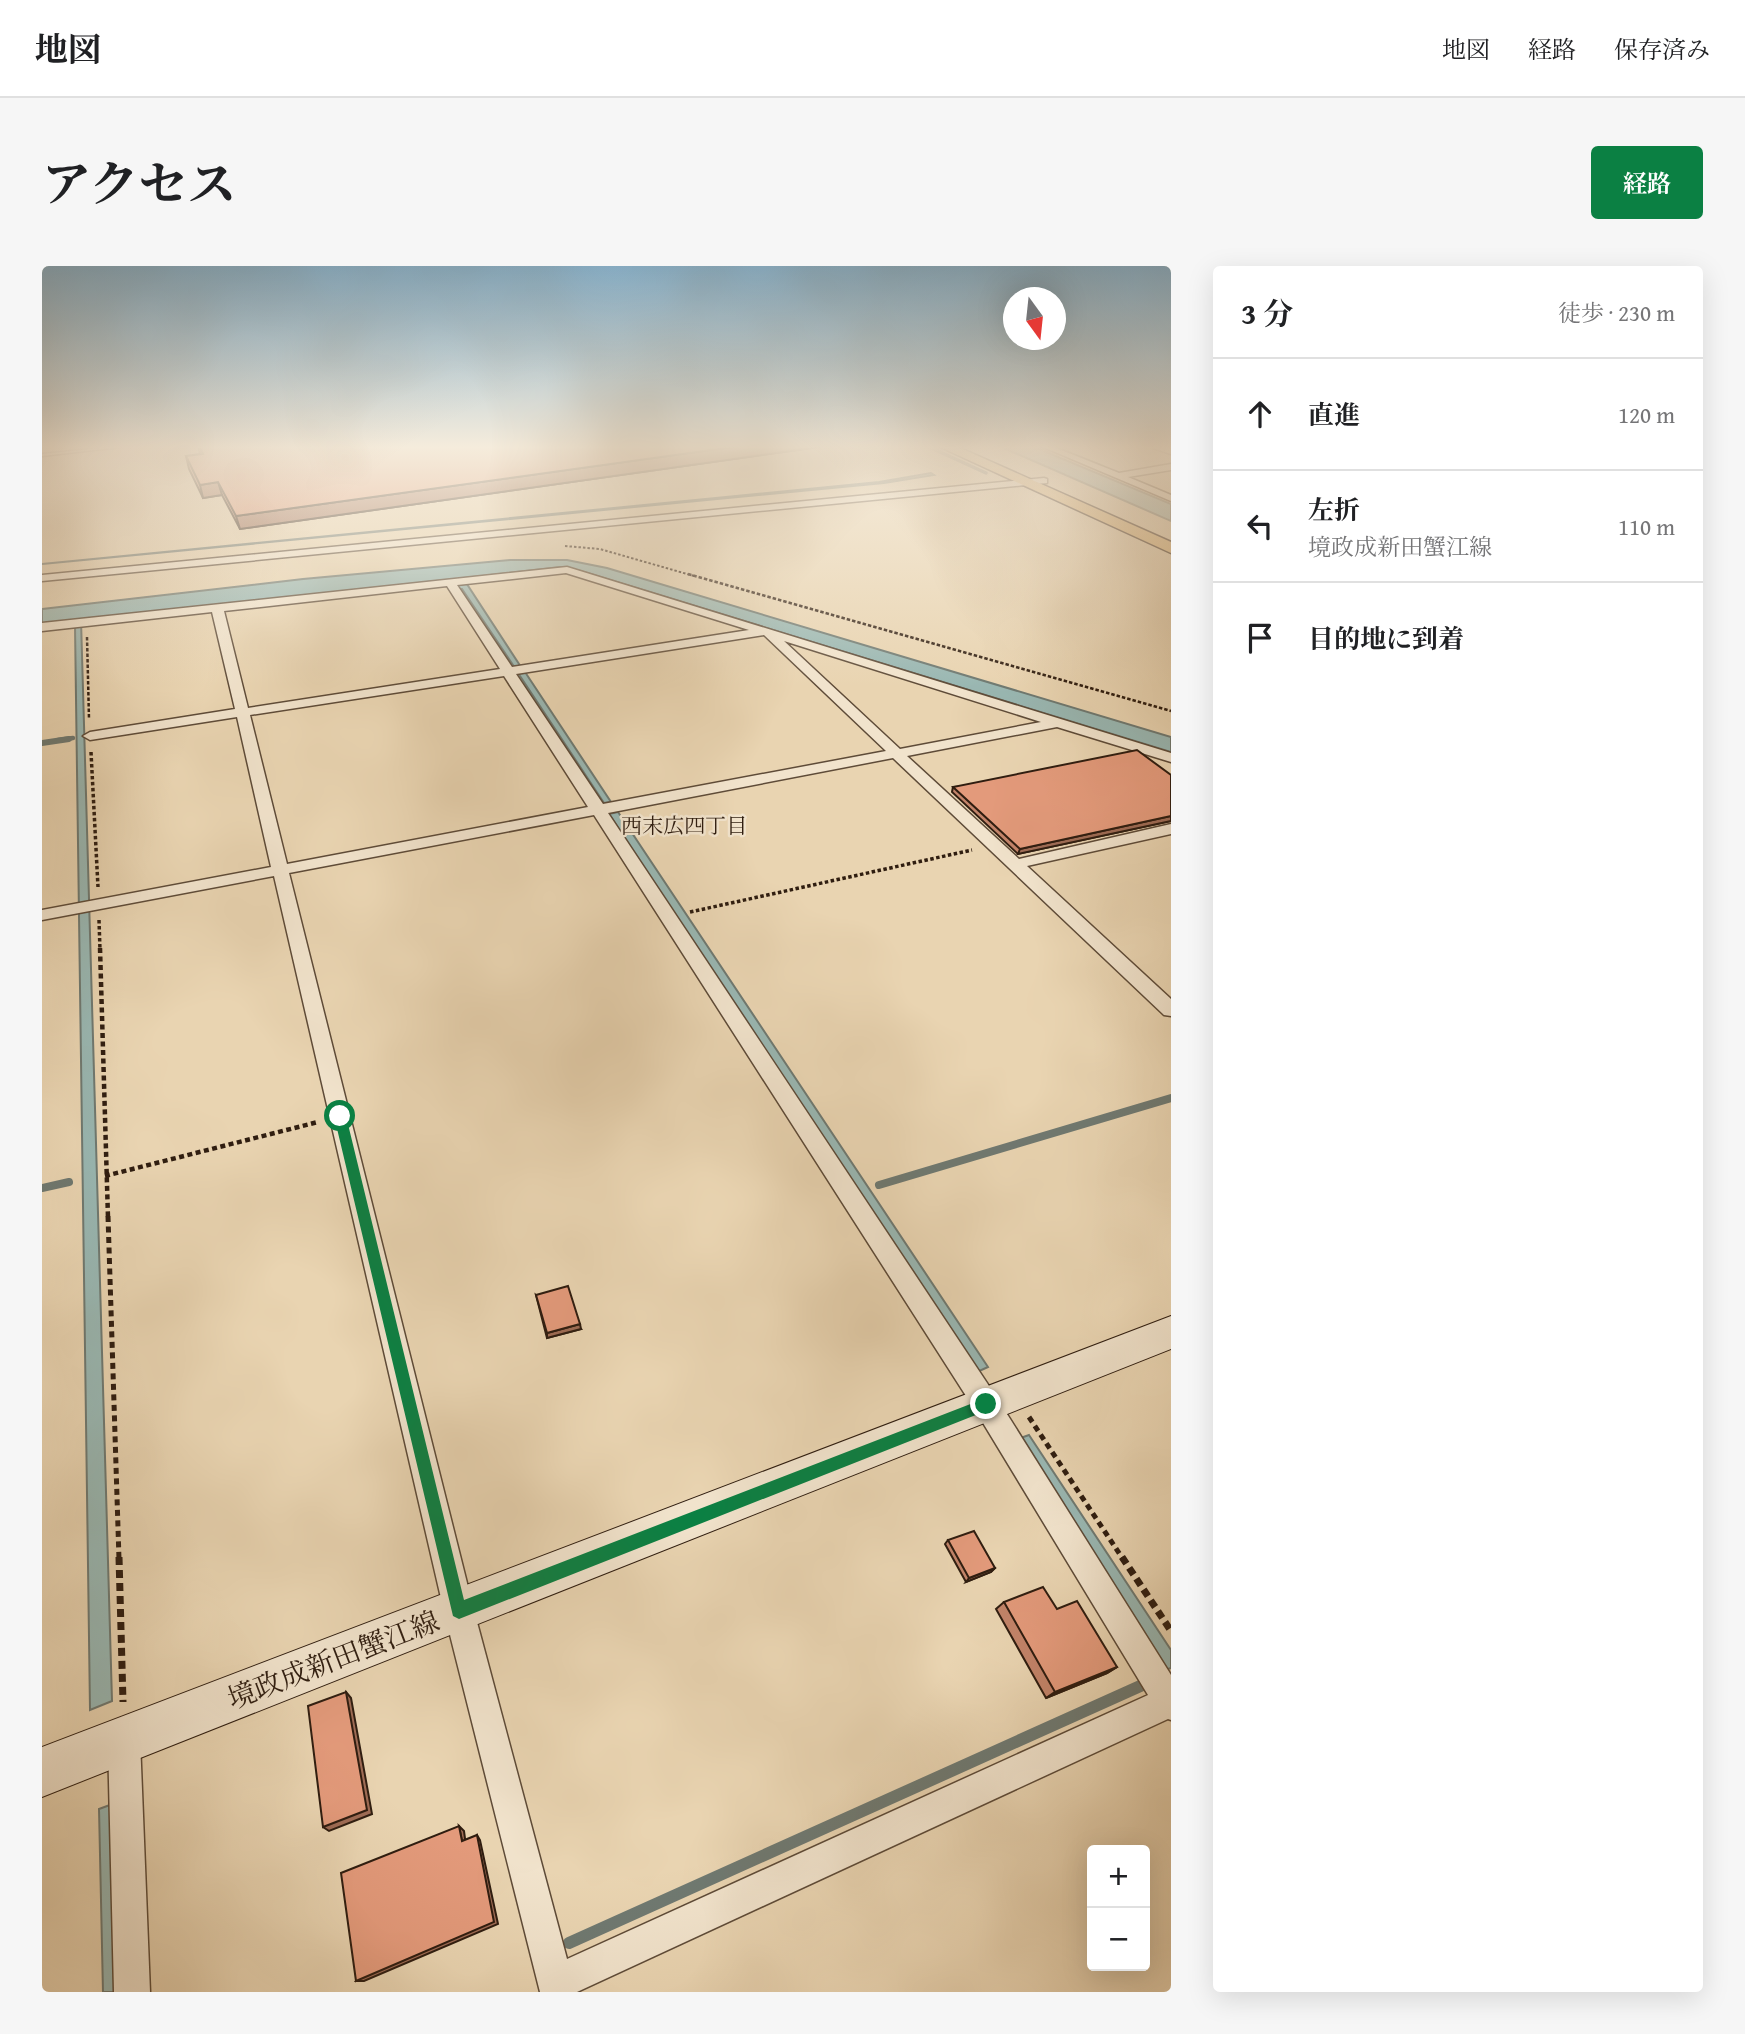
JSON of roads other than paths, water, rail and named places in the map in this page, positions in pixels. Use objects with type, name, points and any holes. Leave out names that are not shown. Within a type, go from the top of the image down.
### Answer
[{"type":"main road","points":[[1127,527],[1171,548]]},
{"type":"main road","points":[[1145,527],[1171,537]]},
{"type":"main road","name":"境政成新田蟹江線","points":[[42,1772],[1171,1332]]},
{"type":"street","points":[[42,570],[513,527]]},
{"type":"street","points":[[42,578],[555,527]]},
{"type":"street","points":[[42,626],[567,570],[1171,758]]},
{"type":"street","points":[[217,607],[459,1611],[557,1987],[1170,1702],[986,1404],[508,672],[456,580]]},
{"type":"street","points":[[90,736],[766,631]]},
{"type":"street","points":[[766,631],[1171,1010]]},
{"type":"street","points":[[42,915],[1058,723]]},
{"type":"street","points":[[1016,864],[1171,829]]},
{"type":"street","points":[[124,1740],[132,1992]]},
{"type":"water","points":[[424,527],[431,527],[42,564]]},
{"type":"water","points":[[510,560],[567,560],[607,568],[1171,737],[1171,752],[581,571],[560,567],[463,578],[521,667],[515,668],[453,579],[81,620],[112,1701],[90,1710],[75,626],[42,624],[42,609],[303,579]]},
{"type":"water","points":[[525,672],[611,802],[604,803],[518,673]]},
{"type":"water","points":[[618,812],[988,1367],[975,1373],[609,814]]},
{"type":"water","points":[[1029,1435],[1171,1650],[1171,1668],[1165,1670],[1015,1440]]},
{"type":"water","points":[[118,1802],[123,1992],[103,1992],[99,1809]]},
{"type":"waterway","points":[[58,740],[73,738]]},
{"type":"waterway","points":[[42,743],[69,739]]},
{"type":"waterway","points":[[879,1185],[1171,1098]]},
{"type":"waterway","points":[[42,1188],[69,1182]]},
{"type":"waterway","points":[[569,1943],[1147,1683]]},
{"type":"district","name":"西末広四丁目","points":[[684,825]]}]
